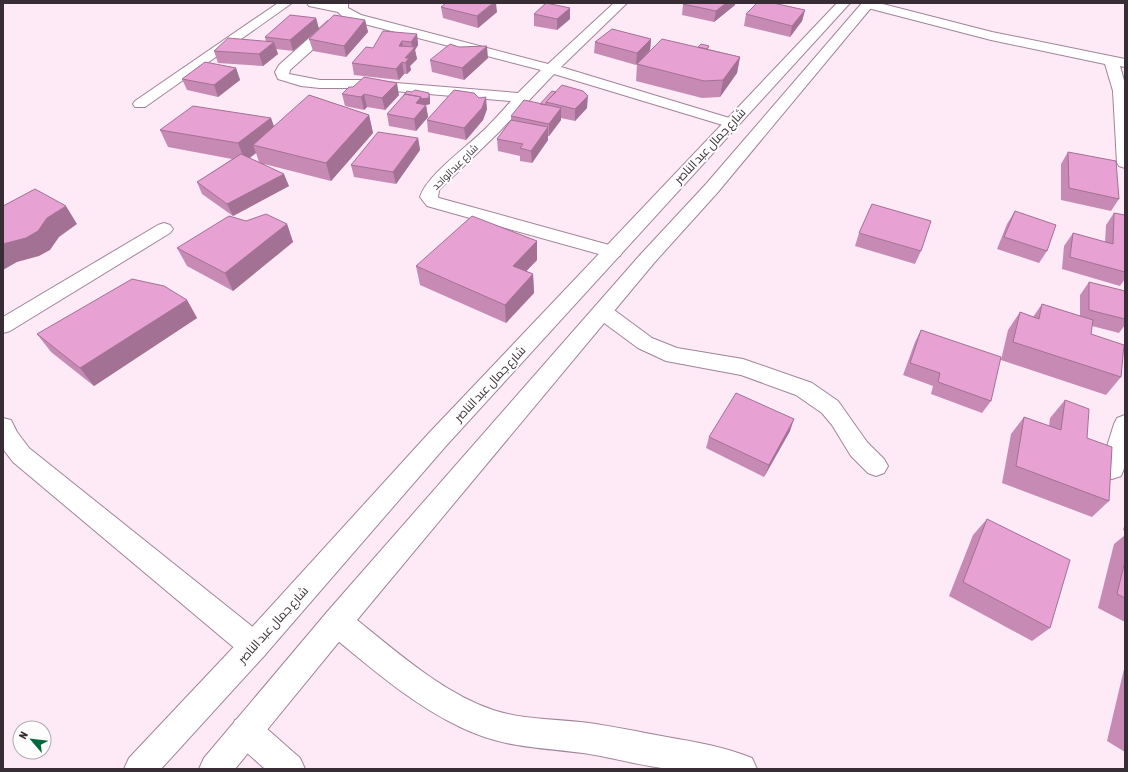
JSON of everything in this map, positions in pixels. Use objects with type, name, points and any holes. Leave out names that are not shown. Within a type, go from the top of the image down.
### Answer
[{"type":"street","points":[[140,104],[286,3]]},
{"type":"street","points":[[313,3],[344,9],[552,69],[731,123]]},
{"type":"street","name":"شارع عبدالواحد","points":[[614,252],[433,202],[429,197],[431,189],[493,130],[522,98],[621,3]]},
{"type":"street","name":"شارع جمال عبد الناصر","points":[[140,769],[254,646],[437,440],[614,252],[731,123],[844,3]]},
{"type":"street","points":[[215,769],[337,622],[647,260],[712,188],[868,3],[991,36],[1118,62],[1125,163]]},
{"type":"street","points":[[344,9],[284,68],[282,76],[291,80],[332,85],[359,84],[522,98]]},
{"type":"street","points":[[3,326],[164,229]]},
{"type":"street","points":[[603,312],[645,343],[674,355],[743,367],[804,389],[830,407],[840,419],[859,449],[876,466]]},
{"type":"street","points":[[1112,468],[1125,424]]},
{"type":"street","points":[[3,427],[7,437],[20,455],[254,646]]},
{"type":"street","points":[[337,622],[439,700],[466,714],[493,725],[522,733],[579,738],[635,746],[741,769]]},
{"type":"street","points":[[246,732],[288,769]]},
{"type":"building","points":[[446,3],[493,3],[477,16],[441,7]]},
{"type":"building","points":[[546,3],[570,8],[557,19],[534,14]]},
{"type":"building","points":[[726,3],[716,11],[683,4]]},
{"type":"building","points":[[757,3],[773,3],[805,10],[792,26],[746,14]]},
{"type":"building","points":[[290,15],[316,18],[290,40],[265,37]]},
{"type":"building","points":[[334,15],[365,20],[344,46],[309,39]]},
{"type":"building","points":[[612,29],[651,39],[637,53],[595,42]]},
{"type":"building","points":[[383,31],[417,34],[411,42],[402,41],[399,46],[415,47],[405,58],[409,58],[405,63],[402,62],[396,69],[352,63],[366,47],[373,48]]},
{"type":"building","points":[[228,38],[274,42],[259,54],[214,51]]},
{"type":"building","points":[[662,39],[740,57],[723,80],[704,81],[637,64]]},
{"type":"building","points":[[450,44],[459,47],[487,46],[462,68],[430,60]]},
{"type":"building","points":[[701,44],[709,46],[707,49],[698,47]]},
{"type":"building","points":[[205,62],[236,68],[214,85],[182,79]]},
{"type":"building","points":[[364,77],[397,83],[382,98],[364,94],[361,97],[342,94],[349,87],[353,87]]},
{"type":"building","points":[[562,85],[583,91],[588,96],[575,109],[546,102]]},
{"type":"building","points":[[415,90],[429,93],[429,98],[421,99],[421,97],[405,94],[403,96],[407,91],[412,92]]},
{"type":"building","points":[[454,90],[474,93],[479,98],[486,97],[482,108],[464,128],[427,120]]},
{"type":"building","points":[[552,91],[556,92],[546,102],[546,105],[540,104]]},
{"type":"building","points":[[405,94],[421,97],[416,103],[426,105],[414,119],[387,114]]},
{"type":"building","points":[[309,95],[369,115],[326,163],[253,145]]},
{"type":"building","points":[[524,100],[561,108],[549,124],[511,116]]},
{"type":"building","points":[[193,106],[271,118],[238,143],[160,130]]},
{"type":"building","points":[[511,120],[548,127],[531,151],[520,148],[523,144],[497,139]]},
{"type":"building","points":[[378,132],[418,138],[393,172],[351,165]]},
{"type":"building","points":[[1068,152],[1116,161],[1119,199],[1069,188]]},
{"type":"building","points":[[241,154],[284,174],[227,204],[197,182]]},
{"type":"building","points":[[35,189],[66,206],[47,218],[38,231],[26,238],[3,244],[3,206]]},
{"type":"building","points":[[872,204],[931,221],[921,251],[859,233]]},
{"type":"building","points":[[1015,211],[1056,225],[1047,251],[1004,237]]},
{"type":"building","points":[[1114,213],[1125,215],[1125,272],[1070,257],[1073,233],[1113,244]]},
{"type":"building","points":[[266,214],[287,224],[225,273],[177,248],[229,216],[246,221]]},
{"type":"building","points":[[472,216],[537,241],[513,266],[533,274],[505,305],[416,266]]},
{"type":"building","points":[[132,279],[164,286],[187,300],[80,368],[37,334]]},
{"type":"building","points":[[1089,282],[1125,291],[1125,319],[1089,310]]},
{"type":"building","points":[[1042,304],[1093,320],[1091,334],[1124,345],[1121,377],[1013,342],[1020,312],[1039,319]]},
{"type":"building","points":[[921,330],[1001,357],[991,401],[938,382],[940,373],[910,363]]},
{"type":"building","points":[[736,393],[794,419],[769,465],[709,437]]},
{"type":"building","points":[[1065,400],[1089,409],[1087,438],[1112,447],[1109,501],[1016,466],[1024,417],[1061,430]]},
{"type":"building","points":[[987,519],[1070,560],[1050,628],[963,582]]},
{"type":"building","points":[[1125,561],[1125,598],[1117,594]]}]
